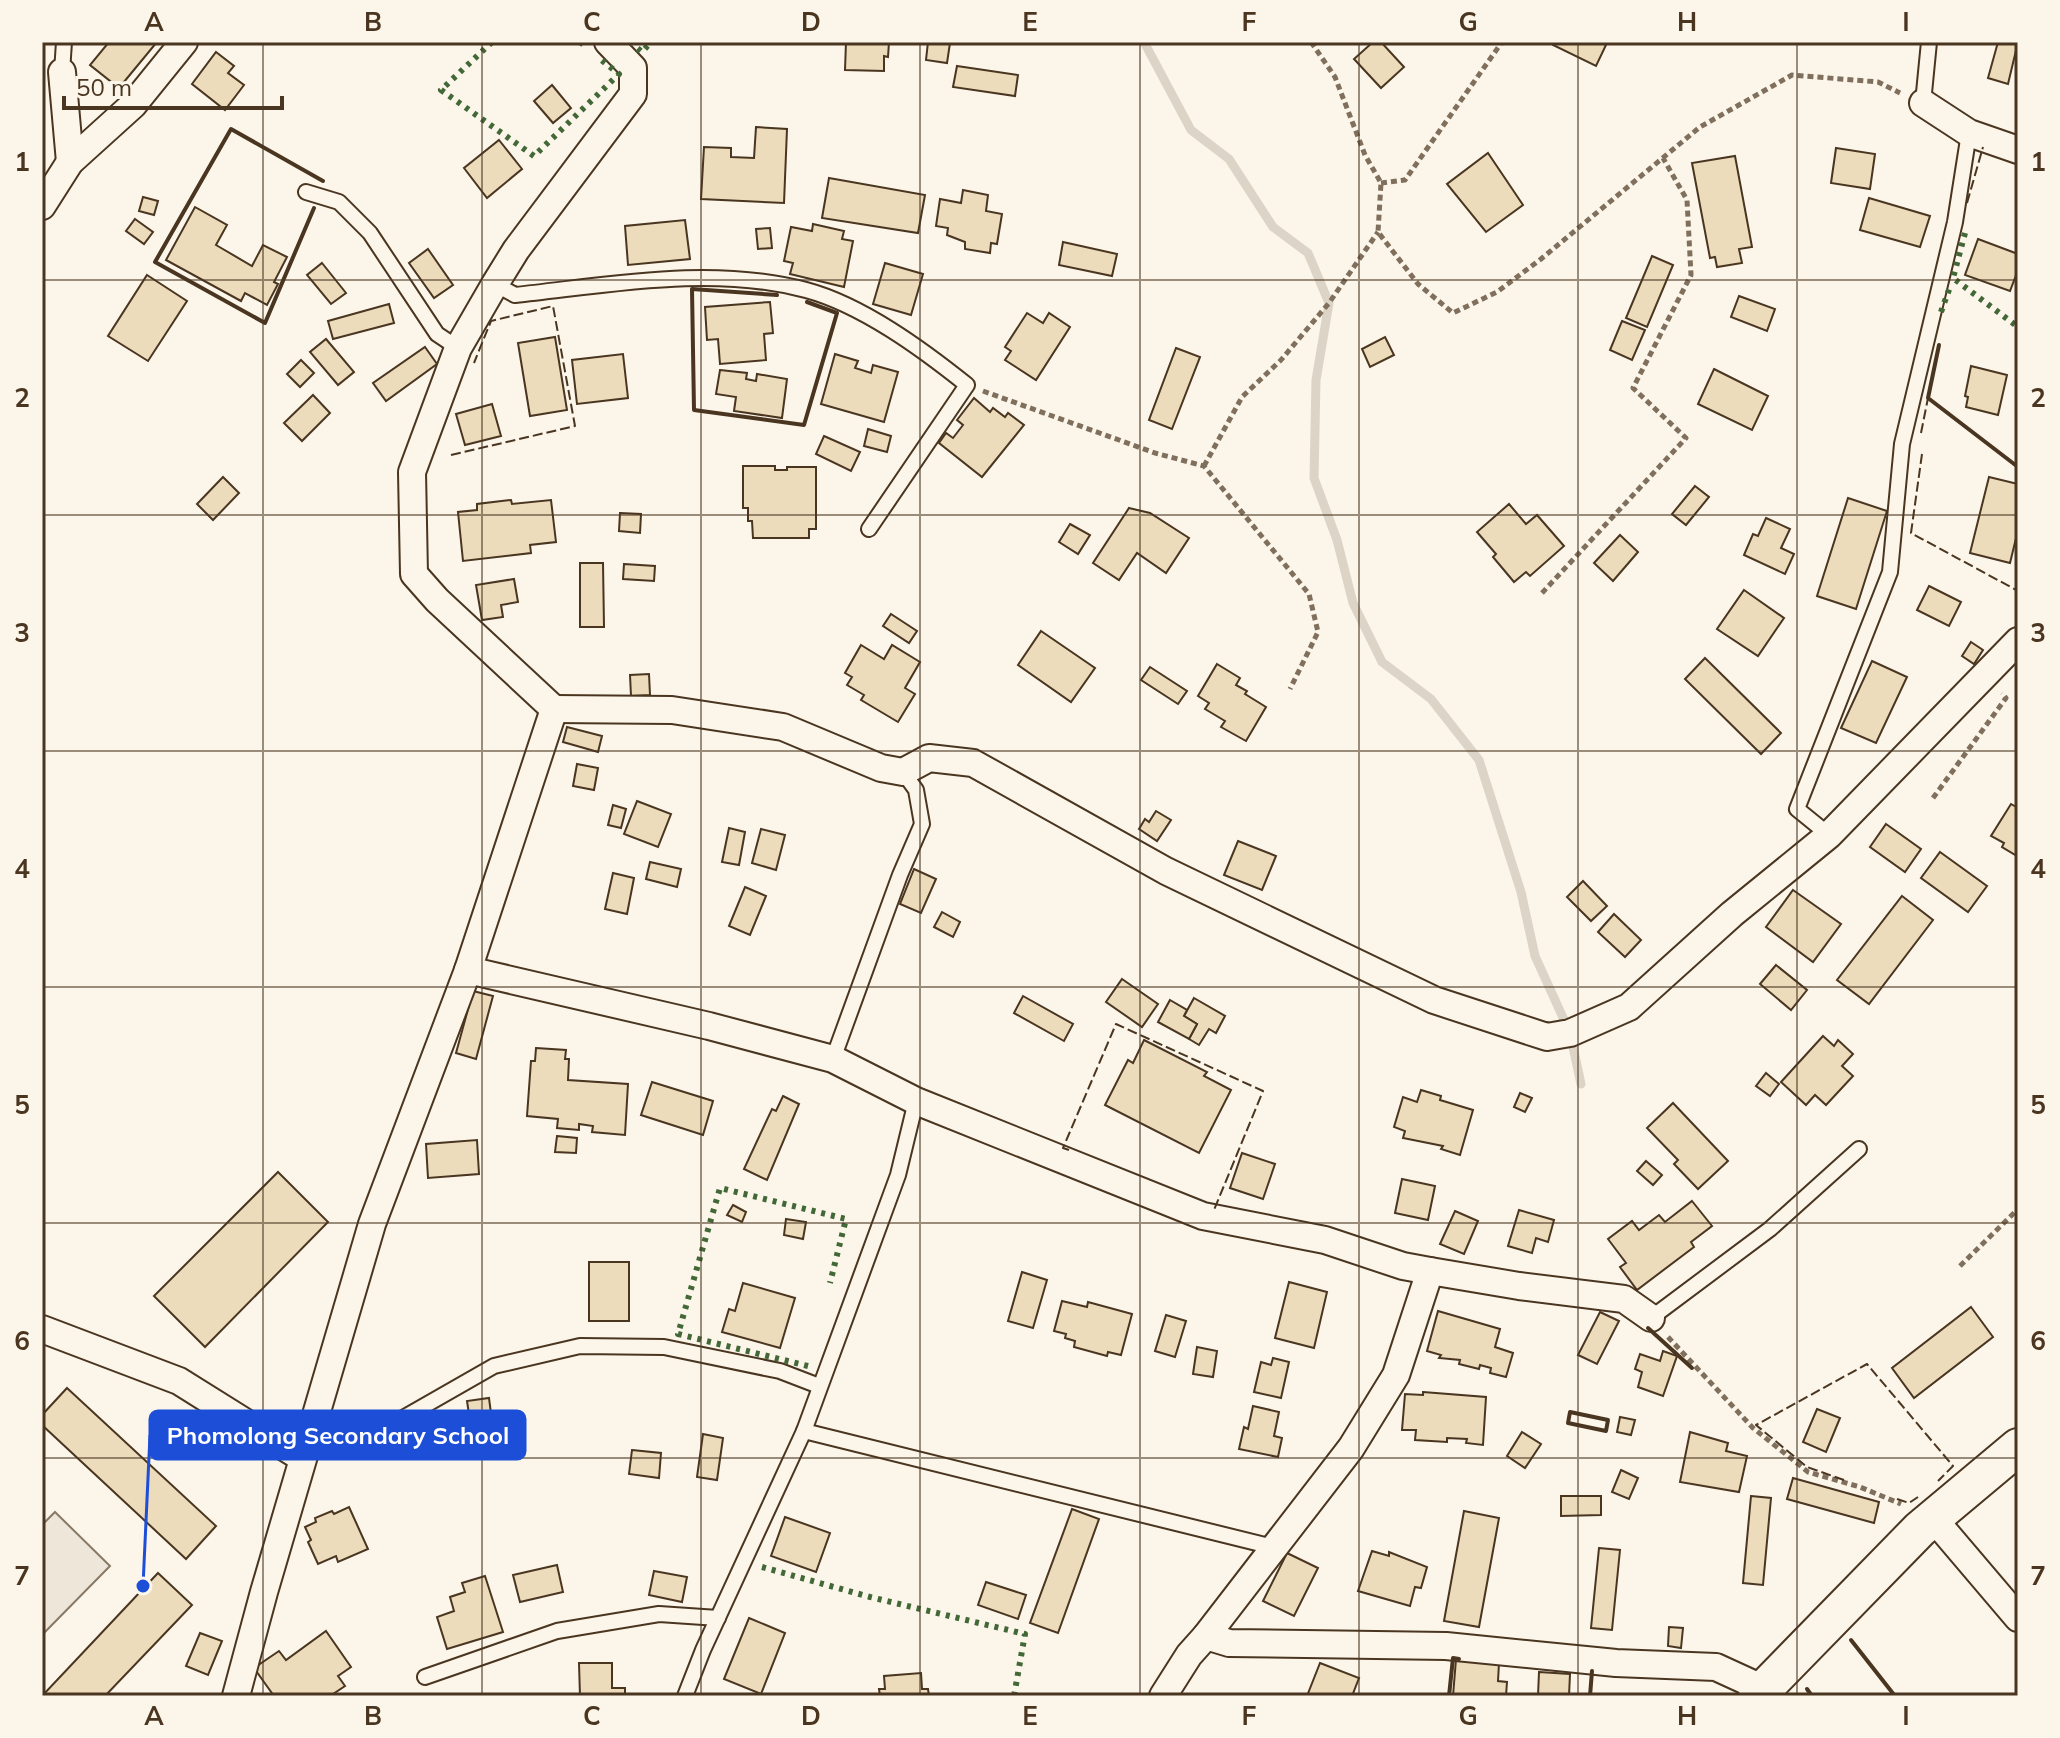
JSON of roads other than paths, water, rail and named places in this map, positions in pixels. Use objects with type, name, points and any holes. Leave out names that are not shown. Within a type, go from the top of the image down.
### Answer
[{"type":"street","points":[[42,206],[70,162],[133,105],[184,42]]},
{"type":"street","points":[[608,42],[633,68],[633,94],[516,250],[495,284],[458,348],[412,472],[414,574],[437,600],[554,709],[672,710],[783,727],[881,768],[903,772],[929,758],[973,763],[1166,871],[1434,1000],[1547,1037],[1570,1033],[1629,1007],[1732,914],[1829,835],[2018,641]]},
{"type":"street","points":[[62,72],[70,162]]},
{"type":"street","points":[[1923,103],[1969,133],[2018,150]]},
{"type":"street","points":[[236,1696],[372,1224],[468,970],[554,709]]},
{"type":"street","points":[[468,970],[709,1026],[833,1059],[916,1101],[1203,1216],[1325,1240],[1403,1266],[1519,1286],[1624,1299],[1651,1318]]},
{"type":"street","points":[[1163,1696],[1189,1655],[1351,1448],[1396,1375],[1430,1271]]},
{"type":"street","points":[[42,1329],[179,1381],[306,1448]]},
{"type":"street","points":[[1206,1636],[1229,1643],[1446,1646],[1616,1663],[1716,1667],[1761,1692],[1926,1524],[2018,1447]]},
{"type":"street","points":[[1926,1524],[2018,1618]]},
{"type":"lane","points":[[62,72],[64,42]]},
{"type":"lane","points":[[1923,103],[1929,42]]},
{"type":"lane","points":[[1829,835],[1797,809],[1890,572],[1902,444],[1955,222],[1969,133]]},
{"type":"lane","points":[[306,192],[339,202],[370,233],[437,334],[458,348]]},
{"type":"lane","points":[[495,284],[515,295],[660,279],[742,280],[805,290],[849,306],[936,360],[967,385],[869,529]]},
{"type":"lane","points":[[833,1059],[900,875],[922,824],[916,790],[903,772]]},
{"type":"lane","points":[[685,1696],[804,1431],[898,1175],[916,1101]]},
{"type":"lane","points":[[1651,1318],[1770,1229],[1859,1149]]},
{"type":"lane","points":[[306,1448],[354,1446],[494,1366],[580,1346],[664,1347],[780,1371],[819,1386]]},
{"type":"lane","points":[[804,1431],[1273,1547]]},
{"type":"lane","points":[[425,1677],[557,1631],[659,1614],[718,1618]]},
{"type":"waterway","points":[[1144,42],[1191,130],[1229,159],[1273,227],[1308,253],[1329,303],[1316,380],[1314,478],[1337,540],[1353,603],[1382,662],[1431,699],[1479,760],[1521,892],[1535,956],[1570,1033],[1581,1084]]},
{"type":"place","name":"Phomolong Secondary School","points":[[143,1586]]}]
